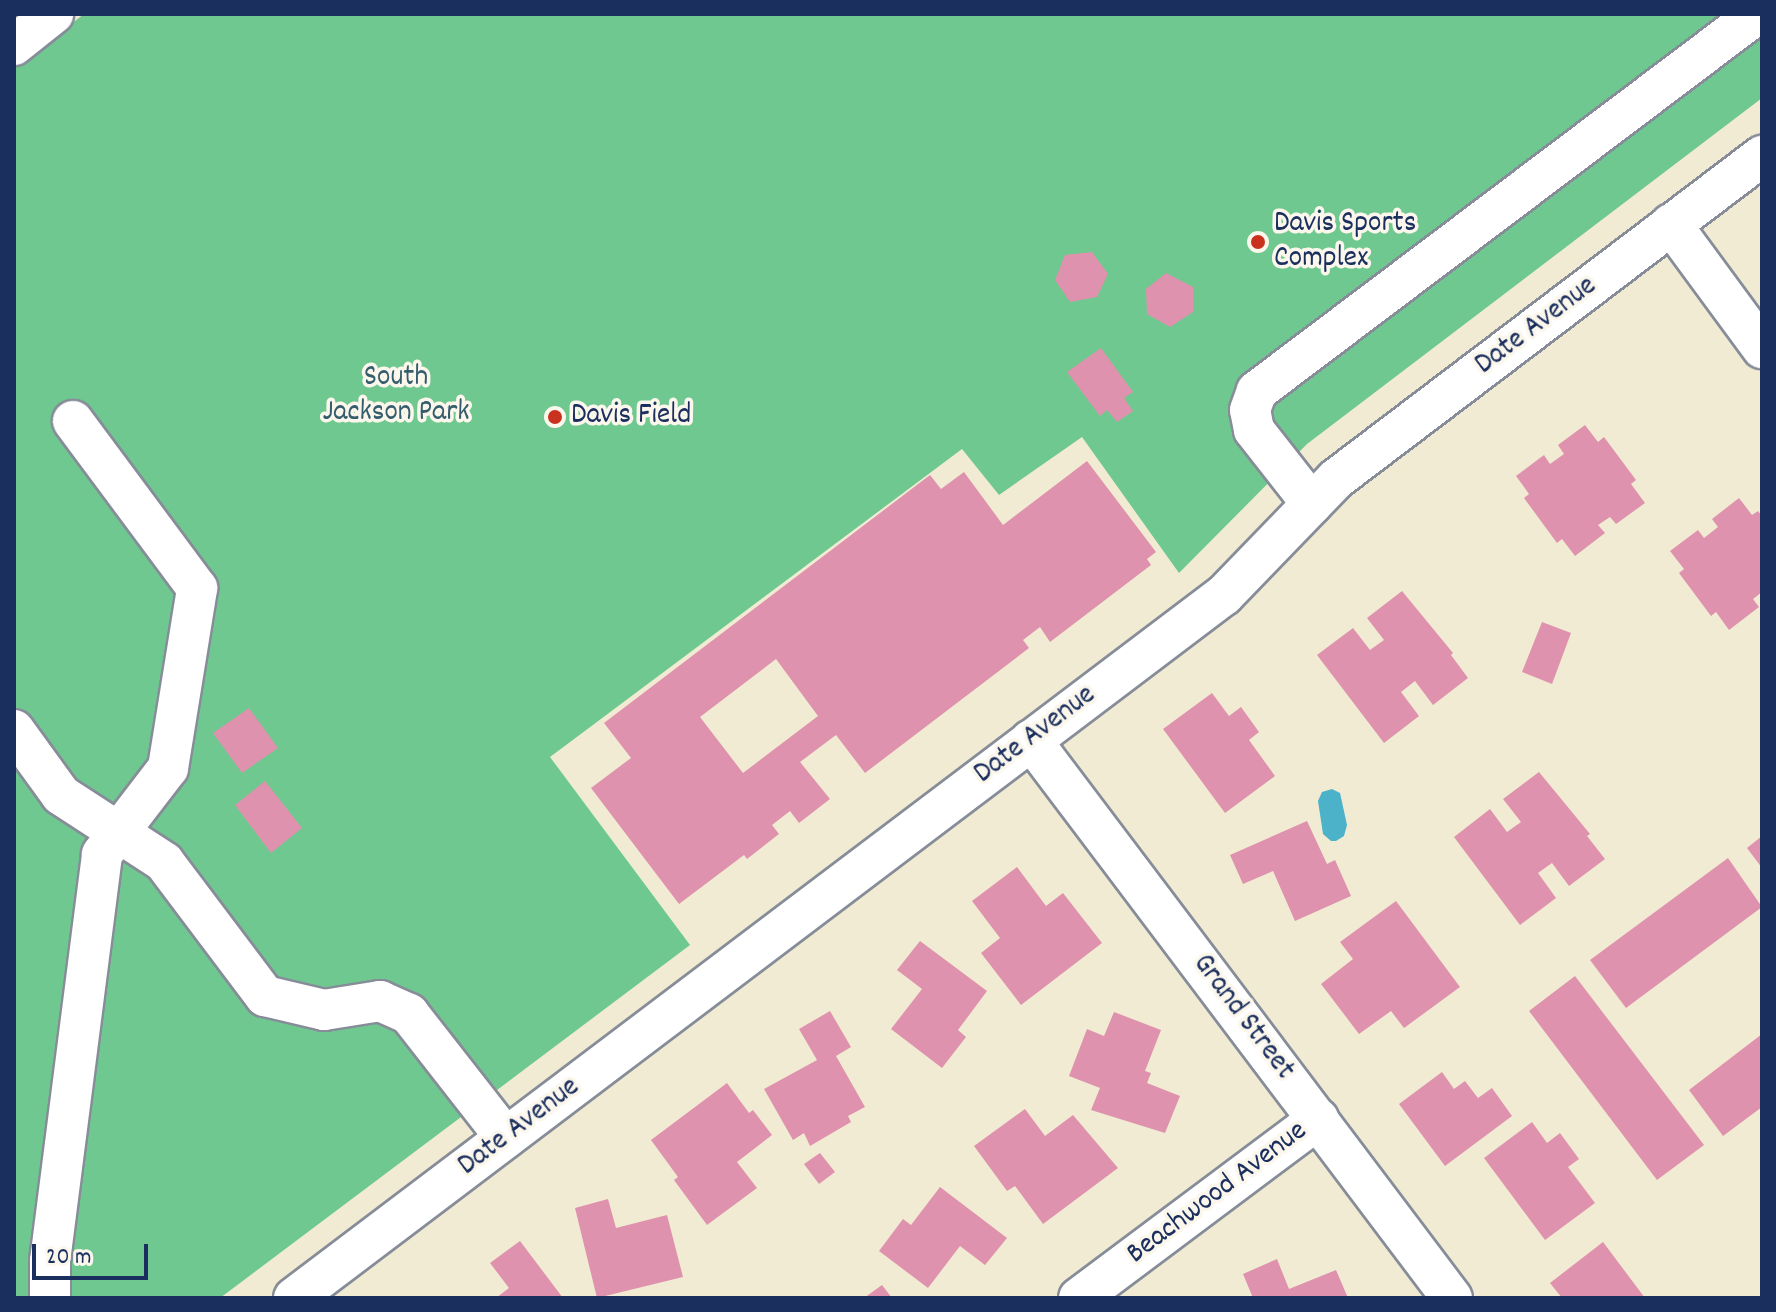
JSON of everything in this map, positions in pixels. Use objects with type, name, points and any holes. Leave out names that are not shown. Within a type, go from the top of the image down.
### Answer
[{"type":"street","points":[[14,45],[53,14]]},
{"type":"street","points":[[1312,504],[1254,430],[1250,410],[1257,391],[1757,14]]},
{"type":"street","name":"Date Avenue","points":[[294,1298],[1224,595],[1336,479],[1762,156]]},
{"type":"street","points":[[1671,224],[1762,348]]},
{"type":"street","points":[[50,1298],[50,1261],[102,854],[168,768],[197,588],[73,421]]},
{"type":"street","points":[[14,730],[61,795],[164,862],[265,996],[324,1010],[380,1001],[409,1014],[506,1138]]},
{"type":"street","name":"Grand Street","points":[[1031,740],[1452,1298]]},
{"type":"street","name":"Beachwood Avenue","points":[[1079,1298],[1318,1119]]},
{"type":"green space","name":"South Jackson Park","points":[[84,14],[1762,14],[1762,98],[1307,444],[1179,573],[1082,437],[999,495],[962,449],[550,757],[690,945],[220,1298],[14,1298],[14,68]]},
{"type":"water","points":[[1332,789],[1340,793],[1347,825],[1344,836],[1336,841],[1323,834],[1318,801],[1322,792]]},
{"type":"building","points":[[1092,252],[1108,274],[1097,297],[1070,302],[1055,280],[1065,255]]},
{"type":"building","points":[[1166,273],[1193,287],[1193,312],[1170,327],[1147,314],[1146,289]]},
{"type":"building","points":[[1101,348],[1133,392],[1124,398],[1133,411],[1117,422],[1107,410],[1100,416],[1067,372]]},
{"type":"building","points":[[1585,425],[1598,442],[1604,437],[1636,480],[1631,484],[1645,503],[1616,524],[1610,517],[1598,525],[1605,533],[1575,556],[1562,539],[1557,543],[1524,498],[1529,494],[1516,476],[1544,455],[1550,464],[1564,454],[1558,445]]},
{"type":"building","points":[[1087,461],[1156,552],[1147,559],[1151,565],[1050,642],[1040,627],[1023,640],[1029,648],[865,773],[836,735],[800,762],[830,799],[799,823],[790,811],[772,825],[779,834],[747,859],[744,855],[679,904],[591,788],[631,758],[604,723],[930,475],[941,489],[964,472],[1003,525]],"holes":[[[776,659],[818,716],[743,773],[700,717]]]},
{"type":"building","points":[[1739,498],[1752,515],[1758,511],[1762,516],[1762,592],[1753,599],[1759,607],[1729,630],[1716,612],[1711,616],[1679,573],[1684,569],[1670,551],[1698,530],[1704,538],[1718,527],[1712,519]]},
{"type":"building","points":[[1402,591],[1453,653],[1451,655],[1468,678],[1433,705],[1415,681],[1401,692],[1419,716],[1384,743],[1317,655],[1353,628],[1370,650],[1384,640],[1367,618]]},
{"type":"building","points":[[1542,622],[1571,633],[1552,684],[1522,672]]},
{"type":"building","points":[[1212,693],[1229,716],[1241,707],[1259,732],[1249,740],[1275,776],[1225,813],[1163,729]]},
{"type":"building","points":[[249,708],[278,748],[242,773],[213,733]]},
{"type":"building","points":[[1539,772],[1590,834],[1587,836],[1605,859],[1569,886],[1552,863],[1538,873],[1556,898],[1520,925],[1454,837],[1490,809],[1507,832],[1521,822],[1503,799]]},
{"type":"building","points":[[265,781],[302,828],[271,853],[235,805]]},
{"type":"building","points":[[1307,821],[1327,864],[1335,860],[1351,896],[1295,921],[1273,871],[1243,884],[1230,855]]},
{"type":"building","points":[[1762,836],[1762,868],[1747,848]]},
{"type":"building","points":[[1728,858],[1762,907],[1626,1008],[1590,960]]},
{"type":"building","points":[[1017,867],[1046,906],[1063,893],[1102,943],[1021,1005],[981,953],[1000,938],[972,901]]},
{"type":"building","points":[[1396,901],[1460,987],[1404,1028],[1391,1011],[1359,1034],[1321,984],[1353,959],[1340,942]]},
{"type":"building","points":[[920,941],[987,991],[958,1030],[966,1037],[942,1068],[891,1029],[922,989],[897,970]]},
{"type":"building","points":[[1575,976],[1704,1145],[1657,1180],[1529,1011]]},
{"type":"building","points":[[830,1011],[851,1047],[836,1056],[865,1107],[848,1116],[851,1122],[810,1146],[804,1133],[793,1140],[764,1089],[817,1060],[799,1029]]},
{"type":"building","points":[[1114,1012],[1161,1030],[1145,1071],[1151,1073],[1147,1083],[1180,1096],[1165,1133],[1091,1110],[1100,1088],[1069,1076],[1087,1029],[1104,1036]]},
{"type":"building","points":[[1762,1034],[1762,1107],[1723,1136],[1689,1090]]},
{"type":"building","points":[[1442,1072],[1454,1089],[1465,1081],[1478,1098],[1492,1088],[1512,1116],[1445,1166],[1399,1104]]},
{"type":"building","points":[[727,1083],[749,1113],[753,1110],[772,1135],[737,1162],[757,1188],[707,1225],[674,1180],[678,1177],[651,1140]]},
{"type":"building","points":[[1025,1109],[1045,1136],[1073,1115],[1118,1168],[1043,1224],[1015,1186],[1007,1191],[974,1146]]},
{"type":"building","points":[[1532,1122],[1547,1143],[1560,1133],[1579,1159],[1568,1167],[1595,1203],[1545,1240],[1484,1158]]},
{"type":"building","points":[[820,1153],[835,1172],[819,1184],[804,1164]]},
{"type":"building","points":[[940,1187],[1007,1238],[985,1265],[960,1246],[928,1288],[879,1251],[903,1219],[911,1225]]},
{"type":"building","points":[[608,1199],[616,1228],[667,1215],[683,1277],[597,1298],[575,1208]]},
{"type":"building","points":[[520,1241],[563,1298],[496,1298],[509,1288],[490,1263]]},
{"type":"building","points":[[1603,1242],[1645,1298],[1562,1298],[1550,1283]]},
{"type":"building","points":[[1277,1259],[1289,1289],[1336,1270],[1348,1298],[1253,1298],[1243,1274]]},
{"type":"building","points":[[882,1285],[892,1298],[864,1298]]},
{"type":"place","name":"Davis Sports Complex","points":[[1258,242]]},
{"type":"place","name":"Davis Field","points":[[555,417]]}]
